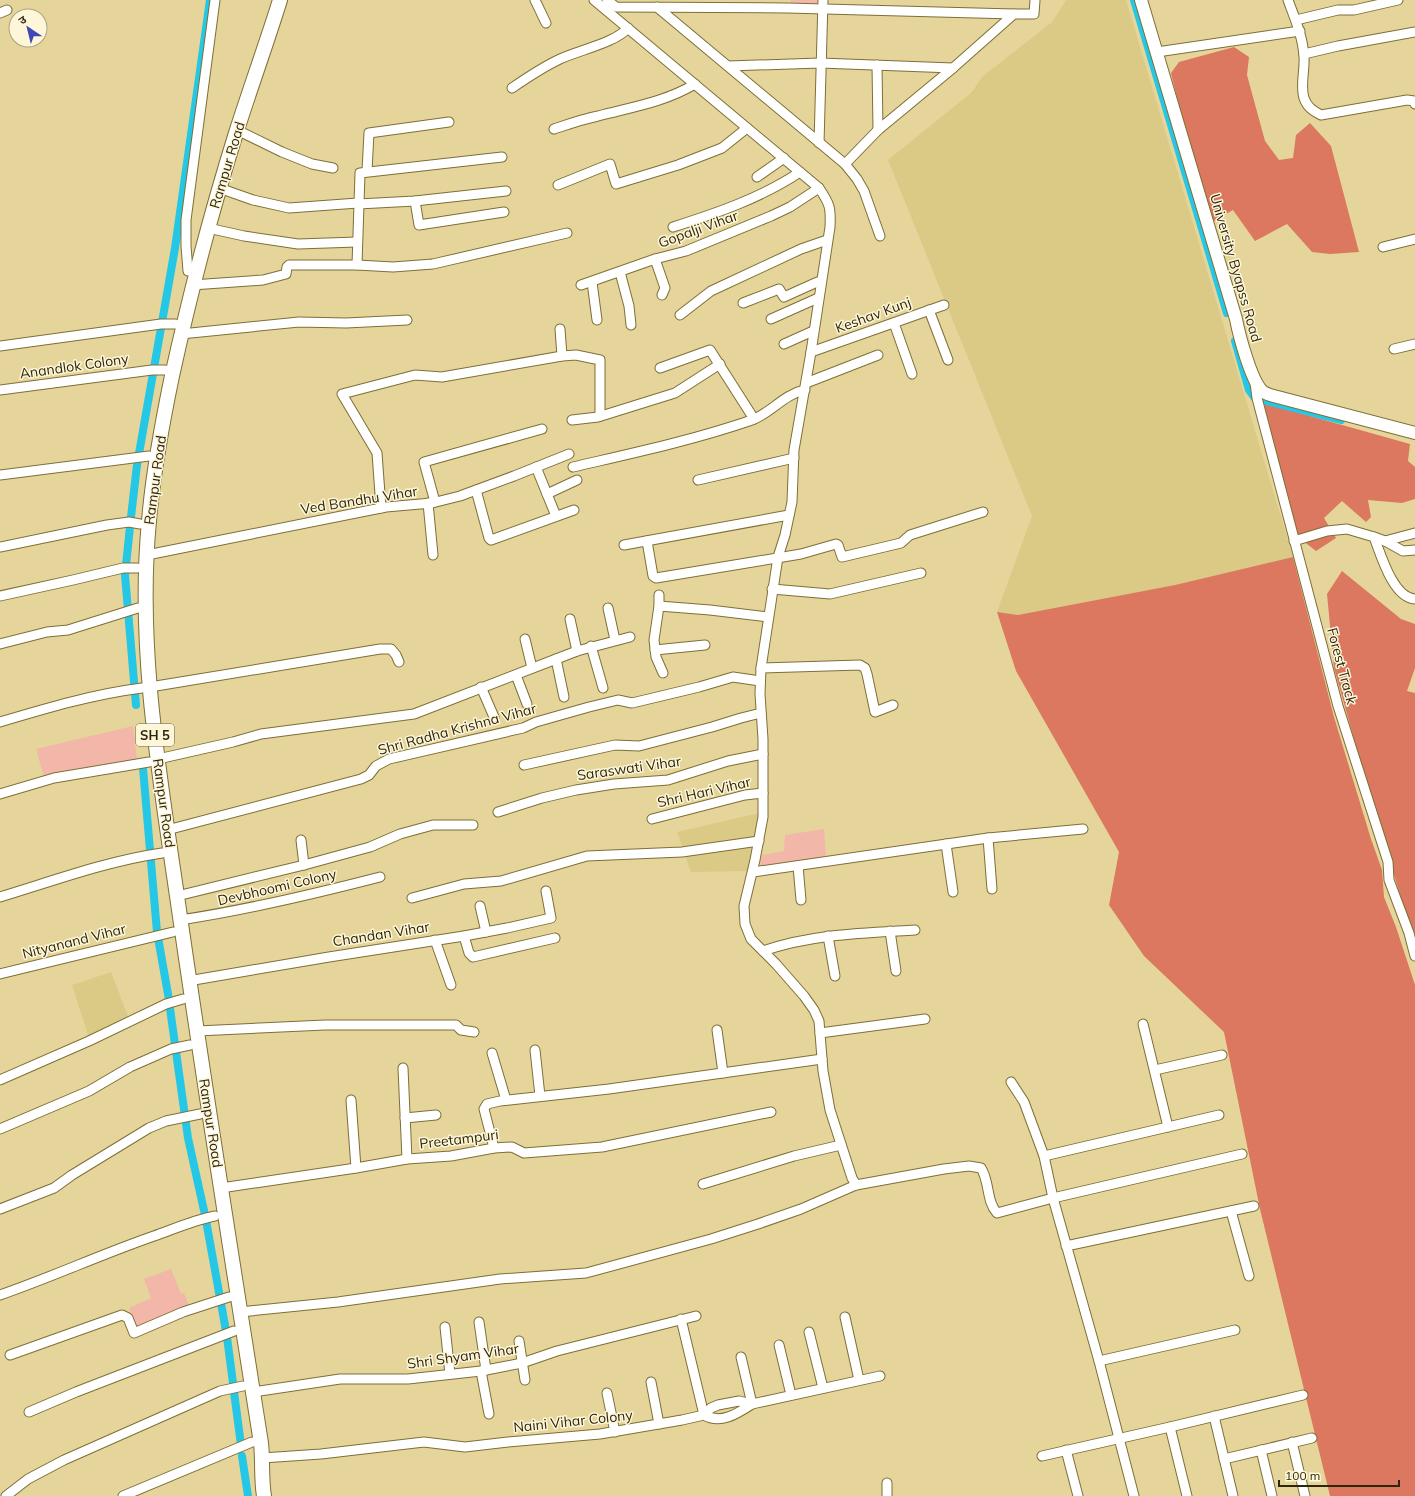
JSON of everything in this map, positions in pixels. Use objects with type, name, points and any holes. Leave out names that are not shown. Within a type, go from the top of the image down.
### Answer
[{"type":"main road","points":[[140,688],[140,658],[131,610],[130,568],[141,458],[157,370],[188,271],[207,200],[270,0]]},
{"type":"main road","name":"Rampur Road","points":[[264,1496],[262,1458],[248,1389],[240,1312],[221,1188],[199,1078],[197,1031],[188,981],[167,931],[177,896],[167,830],[140,688],[146,608],[146,555],[150,509],[163,422],[170,326],[192,285],[237,130],[280,0]]},
{"type":"main road","name":"University Byapss Road","points":[[1141,0],[1254,380],[1262,390],[1270,396],[1415,433]]},
{"type":"main road","points":[[154,760],[154,854],[167,931],[180,1047],[199,1078],[191,1116],[223,1299],[234,1331],[248,1389],[252,1442],[262,1480]]},
{"type":"street","points":[[188,271],[186,220],[215,0]]},
{"type":"street","points":[[534,0],[546,23]]},
{"type":"street","points":[[594,0],[819,188],[826,198],[830,210],[830,227],[794,450],[792,502],[785,535],[778,557],[761,668],[763,817],[753,872],[744,906],[745,924],[751,939],[776,964],[814,1010],[819,1021],[822,1059],[830,1110],[852,1178],[856,1185]]},
{"type":"street","points":[[607,0],[616,7],[823,4],[1014,14],[1034,14],[1035,0]]},
{"type":"street","points":[[1288,0],[1300,31],[1304,54],[1303,92],[1305,99],[1313,111],[1321,115],[1407,100],[1414,101],[1415,104]]},
{"type":"street","points":[[1296,20],[1338,10],[1354,10],[1398,0]]},
{"type":"street","points":[[819,143],[820,63],[823,4]]},
{"type":"street","points":[[657,7],[845,164],[864,190],[880,236]]},
{"type":"street","points":[[845,164],[878,130],[953,68],[1014,14]]},
{"type":"street","points":[[512,88],[539,69],[561,58],[615,38],[628,28]]},
{"type":"street","points":[[1157,52],[1300,31]]},
{"type":"street","points":[[1304,54],[1338,46],[1415,32]]},
{"type":"street","points":[[728,66],[820,63],[953,68]]},
{"type":"street","points":[[878,66],[878,130]]},
{"type":"street","points":[[554,129],[597,116],[651,104],[673,96],[695,84]]},
{"type":"street","points":[[367,171],[369,133],[449,122]]},
{"type":"street","points":[[558,185],[610,164],[616,184],[623,182],[678,165],[722,148],[747,128]]},
{"type":"street","points":[[237,130],[282,152],[312,164],[333,168]]},
{"type":"street","points":[[357,265],[359,175],[362,172],[502,157]]},
{"type":"street","points":[[757,177],[784,158]]},
{"type":"street","points":[[673,226],[718,213],[780,185],[800,172]]},
{"type":"street","points":[[220,188],[253,200],[289,208],[415,201],[506,191]]},
{"type":"street","name":"Gopalji Vihar","points":[[581,285],[655,259],[686,251],[790,207],[819,188]]},
{"type":"street","points":[[415,201],[419,225],[504,212]]},
{"type":"street","points":[[208,228],[244,236],[298,244],[357,242]]},
{"type":"street","points":[[192,285],[263,280],[286,274],[287,267],[289,265],[357,265],[393,268],[433,264],[567,233]]},
{"type":"street","points":[[1382,247],[1415,239]]},
{"type":"street","points":[[680,315],[711,291],[801,248],[827,240]]},
{"type":"street","points":[[655,259],[665,288],[662,295]]},
{"type":"street","points":[[620,272],[629,306],[631,325]]},
{"type":"street","points":[[743,303],[779,289],[784,297],[821,281]]},
{"type":"street","points":[[592,282],[597,320]]},
{"type":"street","points":[[771,319],[818,298]]},
{"type":"street","name":"Keshav Kunj","points":[[811,352],[944,305]]},
{"type":"street","points":[[929,310],[948,360]]},
{"type":"street","points":[[0,346],[170,326],[299,322],[346,323],[407,320]]},
{"type":"street","points":[[894,323],[912,374]]},
{"type":"street","points":[[560,330],[562,356]]},
{"type":"street","points":[[784,344],[813,331]]},
{"type":"street","points":[[1394,349],[1415,344]]},
{"type":"street","points":[[660,368],[710,350],[754,419]]},
{"type":"street","points":[[381,508],[377,453],[342,394],[415,375],[442,377],[562,356],[576,355],[600,359],[600,416]]},
{"type":"street","points":[[573,467],[704,436],[754,419],[805,386],[878,355]]},
{"type":"street","points":[[572,420],[600,416],[675,393],[720,364]]},
{"type":"street","name":"Anandlok Colony","points":[[0,390],[157,370]]},
{"type":"street","name":"Forest Track","points":[[1254,380],[1257,398],[1338,706],[1388,862],[1389,880],[1409,933],[1415,956]]},
{"type":"street","points":[[433,554],[432,503],[424,462],[542,429]]},
{"type":"street","name":"Ved Bandhu Vihar","points":[[146,555],[381,508],[432,503],[460,496],[569,454]]},
{"type":"street","points":[[0,475],[141,458]]},
{"type":"street","points":[[698,480],[794,458]]},
{"type":"street","points":[[536,467],[556,516]]},
{"type":"street","points":[[547,494],[578,480]]},
{"type":"street","points":[[476,490],[490,539],[574,510]]},
{"type":"street","points":[[647,540],[653,576],[656,578],[801,554],[836,544],[838,545],[842,557],[900,543],[910,535],[983,512]]},
{"type":"street","points":[[624,545],[789,515]]},
{"type":"street","points":[[0,547],[107,525],[134,523]]},
{"type":"street","points":[[1294,541],[1327,531],[1347,529],[1385,541],[1403,551],[1415,550]]},
{"type":"street","points":[[1385,541],[1415,533]]},
{"type":"street","points":[[1374,537],[1388,574],[1396,587],[1409,599],[1415,599]]},
{"type":"street","points":[[0,596],[130,568]]},
{"type":"street","points":[[772,590],[830,594],[921,573]]},
{"type":"street","points":[[659,595],[659,606],[654,640],[656,657],[663,673]]},
{"type":"street","points":[[659,606],[768,617]]},
{"type":"street","points":[[608,608],[615,640]]},
{"type":"street","points":[[0,644],[47,632],[68,630],[131,610]]},
{"type":"street","points":[[570,619],[577,650]]},
{"type":"street","points":[[0,794],[54,778],[154,760],[261,734],[414,714],[577,650],[630,637]]},
{"type":"street","points":[[525,638],[532,668]]},
{"type":"street","points":[[655,650],[705,644]]},
{"type":"street","points":[[591,646],[603,688]]},
{"type":"street","points":[[0,722],[38,710],[108,693],[380,649],[391,649],[399,662]]},
{"type":"street","points":[[556,659],[564,697]]},
{"type":"street","points":[[761,668],[860,665],[865,668],[867,674],[875,712],[893,705]]},
{"type":"street","points":[[516,674],[527,704]]},
{"type":"street","name":"Shri Radha Krishna Vihar","points":[[167,830],[361,779],[369,775],[376,766],[388,759],[523,728],[536,722],[589,707],[618,700],[632,703],[733,677],[760,681]]},
{"type":"street","points":[[481,687],[494,717]]},
{"type":"street","points":[[524,765],[615,745],[639,746],[761,713]]},
{"type":"street","name":"Saraswati Vihar","points":[[498,812],[542,798],[576,790],[614,784],[668,780],[728,761],[763,754]]},
{"type":"street","name":"Shri Hari Vihar","points":[[652,819],[763,793]]},
{"type":"street","points":[[177,896],[304,865],[370,847],[400,834],[432,825],[473,825]]},
{"type":"street","points":[[753,872],[988,838],[1083,829]]},
{"type":"street","points":[[988,838],[992,889]]},
{"type":"street","points":[[301,840],[304,865]]},
{"type":"street","points":[[412,898],[464,884],[501,881],[587,856],[682,852],[759,841]]},
{"type":"street","points":[[946,844],[953,892]]},
{"type":"street","points":[[0,897],[71,875],[154,854]]},
{"type":"street","points":[[798,866],[802,900]]},
{"type":"street","name":"Devbhoomi Colony","points":[[167,931],[226,914],[380,877]]},
{"type":"street","name":"Chandan Vihar","points":[[188,981],[464,936],[551,918],[546,891]]},
{"type":"street","points":[[480,906],[486,932]]},
{"type":"street","points":[[763,951],[785,943],[828,936],[915,930]]},
{"type":"street","name":"Nityanand Vihar","points":[[0,974],[167,931]]},
{"type":"street","points":[[890,931],[896,972]]},
{"type":"street","points":[[464,936],[470,956],[474,957],[555,938]]},
{"type":"street","points":[[828,936],[835,976]]},
{"type":"street","points":[[434,940],[451,985]]},
{"type":"street","points":[[0,1080],[175,1001]]},
{"type":"street","points":[[820,1033],[925,1019]]},
{"type":"street","points":[[1143,1024],[1168,1127]]},
{"type":"street","points":[[197,1031],[325,1025],[456,1025],[461,1030],[474,1032]]},
{"type":"street","points":[[717,1030],[723,1073]]},
{"type":"street","points":[[0,1129],[89,1091],[130,1067],[180,1047]]},
{"type":"street","points":[[535,1050],[540,1096]]},
{"type":"street","points":[[492,1053],[506,1100]]},
{"type":"street","points":[[1155,1070],[1222,1055]]},
{"type":"street","points":[[494,1148],[484,1109],[487,1104],[506,1100],[609,1089],[822,1059]]},
{"type":"street","points":[[402,1068],[407,1159]]},
{"type":"street","points":[[1011,1082],[1024,1102],[1044,1156],[1053,1198],[1099,1361],[1134,1496]]},
{"type":"street","points":[[351,1100],[356,1168]]},
{"type":"street","name":"Preetampuri","points":[[221,1188],[407,1159],[451,1156],[494,1148],[512,1147],[524,1153],[602,1147],[771,1112]]},
{"type":"street","points":[[405,1118],[436,1115]]},
{"type":"street","points":[[1044,1156],[1219,1115]]},
{"type":"street","points":[[0,1209],[54,1188],[149,1128],[166,1121],[191,1116]]},
{"type":"street","points":[[704,1184],[765,1165],[841,1145]]},
{"type":"street","points":[[240,1312],[338,1302],[500,1279],[586,1273],[711,1239],[758,1224],[801,1209],[856,1185],[944,1169],[969,1166],[981,1168],[986,1175],[991,1207],[997,1213],[1053,1198],[1242,1154]]},
{"type":"street","points":[[1066,1246],[1254,1206]]},
{"type":"street","points":[[1231,1210],[1249,1276]]},
{"type":"street","points":[[0,1295],[32,1284],[138,1242],[209,1218]]},
{"type":"street","points":[[10,1355],[122,1315],[128,1318],[134,1333],[183,1312],[223,1299]]},
{"type":"street","name":"Shri Shyam Vihar","points":[[6,1496],[28,1479],[64,1460],[220,1392],[340,1379],[408,1379],[483,1370],[522,1363],[557,1351],[696,1316]]},
{"type":"street","points":[[845,1317],[859,1380]]},
{"type":"street","points":[[681,1319],[704,1415],[713,1418],[728,1417],[741,1412],[752,1404],[741,1357]]},
{"type":"street","points":[[479,1322],[488,1414]]},
{"type":"street","points":[[445,1327],[450,1374]]},
{"type":"street","points":[[1099,1361],[1235,1330]]},
{"type":"street","points":[[28,1412],[234,1331]]},
{"type":"street","points":[[809,1332],[823,1388]]},
{"type":"street","points":[[519,1341],[525,1380]]},
{"type":"street","points":[[779,1345],[791,1395]]},
{"type":"street","name":"Naini Vihar Colony","points":[[262,1458],[321,1454],[424,1442],[465,1447],[615,1432],[704,1415],[711,1408],[739,1401],[752,1404],[880,1376]]},
{"type":"street","points":[[651,1382],[660,1424]]},
{"type":"street","points":[[608,1393],[615,1432]]},
{"type":"street","points":[[1042,1456],[1170,1427],[1302,1394]]},
{"type":"street","points":[[1214,1416],[1233,1496]]},
{"type":"street","points":[[1170,1427],[1187,1496]]},
{"type":"street","points":[[1224,1459],[1312,1438]]},
{"type":"street","points":[[123,1496],[252,1442]]},
{"type":"street","points":[[1292,1442],[1305,1496]]},
{"type":"street","points":[[1066,1450],[1078,1496]]},
{"type":"street","points":[[1261,1450],[1272,1496]]},
{"type":"street","points":[[887,1483],[887,1496]]},
{"type":"shaded area","points":[[791,0],[818,0],[818,5],[791,5]]},
{"type":"shaded area","points":[[1066,0],[1126,0],[1293,557],[1175,585],[1018,615],[997,612],[1032,516],[888,160],[972,92],[982,77],[1052,22]]},
{"type":"shaded area","points":[[1234,47],[1249,57],[1247,75],[1265,141],[1279,160],[1293,158],[1296,135],[1310,123],[1331,146],[1359,252],[1330,254],[1312,252],[1287,224],[1255,241],[1233,210],[1214,221],[1205,213],[1171,73],[1179,62]]},
{"type":"shaded area","points":[[1264,403],[1410,444],[1408,461],[1415,467],[1415,499],[1402,503],[1368,500],[1371,517],[1366,522],[1342,501],[1324,518],[1336,538],[1316,551],[1293,533],[1269,444]]},
{"type":"shaded area","points":[[1293,557],[1334,717],[1371,839],[1382,870],[1384,897],[1396,927],[1415,985],[1415,1496],[1330,1496],[1260,1209],[1224,1032],[1144,956],[1109,905],[1119,852],[1016,671],[997,612],[1018,615],[1175,585]]},
{"type":"shaded area","points":[[1342,571],[1401,619],[1415,624],[1415,668],[1407,691],[1415,693],[1415,944],[1371,799],[1334,668],[1327,594]]},
{"type":"shaded area","points":[[133,726],[137,760],[44,777],[36,749]]},
{"type":"shaded area","points":[[759,813],[756,839],[749,871],[691,872],[677,832]]},
{"type":"shaded area","points":[[824,829],[826,857],[760,866],[762,855],[784,851],[785,835]]},
{"type":"shaded area","points":[[111,972],[129,1019],[89,1038],[72,985]]},
{"type":"shaded area","points":[[171,1269],[181,1294],[184,1293],[190,1308],[137,1329],[129,1308],[151,1298],[144,1279]]},
{"type":"waterway","points":[[136,705],[125,575],[131,517],[137,465],[175,248],[210,0]]},
{"type":"waterway","points":[[1134,0],[1227,313]]},
{"type":"waterway","points":[[1235,341],[1249,390],[1254,397]]},
{"type":"waterway","points":[[1263,400],[1341,420]]},
{"type":"waterway","points":[[143,768],[157,932],[168,994],[188,1138],[205,1215],[226,1331]]},
{"type":"waterway","points":[[227,1337],[233,1383]]},
{"type":"waterway","points":[[234,1392],[241,1445]]},
{"type":"waterway","points":[[242,1456],[248,1496]]}]
